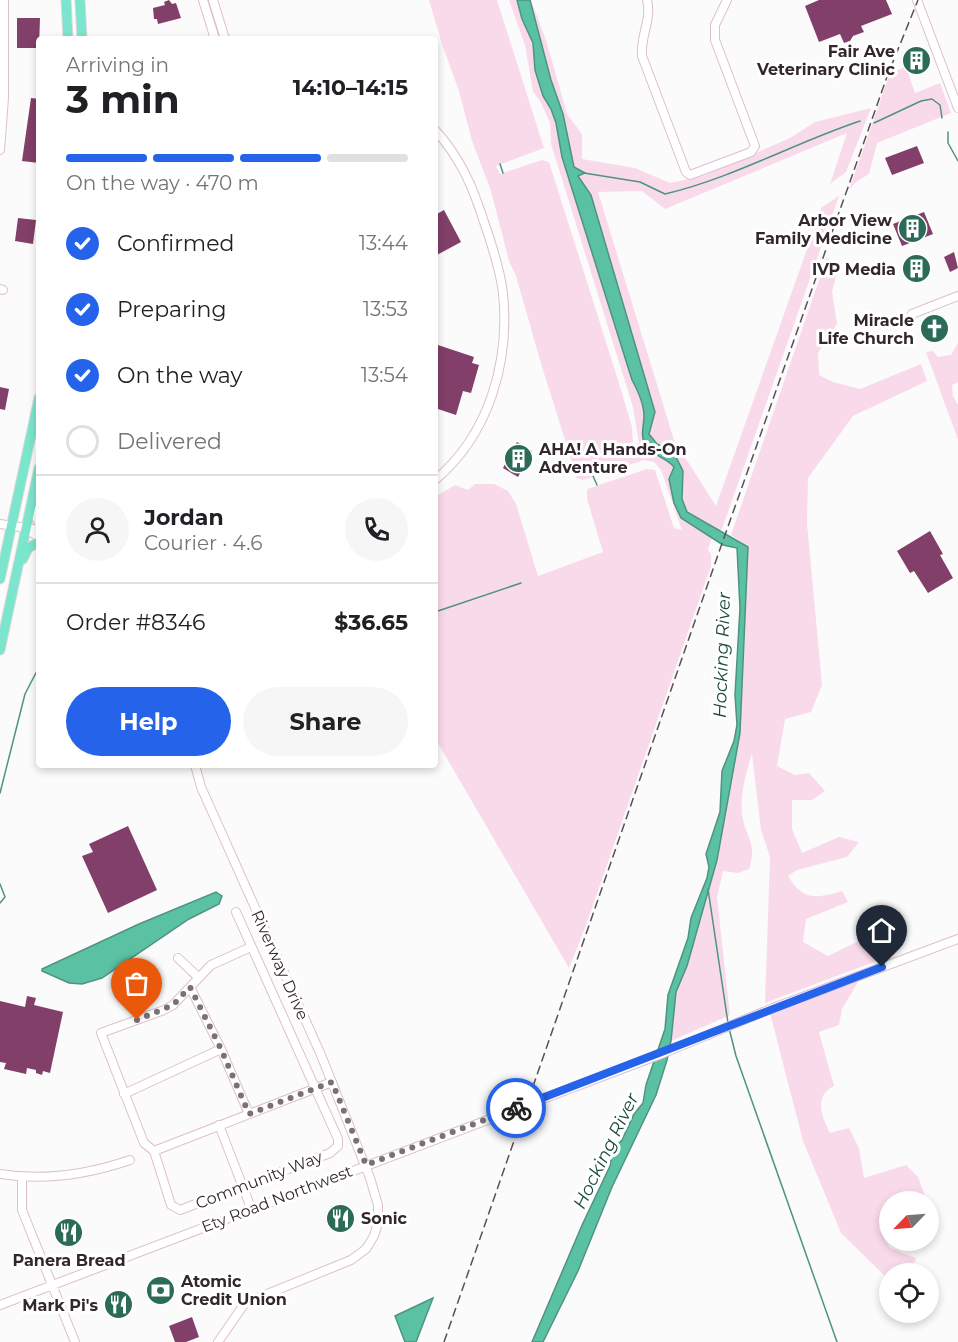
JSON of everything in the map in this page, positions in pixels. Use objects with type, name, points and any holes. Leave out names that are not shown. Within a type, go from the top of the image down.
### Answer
[{"type":"main road","points":[[66,0],[68,36]]},
{"type":"main road","points":[[80,0],[82,36]]},
{"type":"main road","points":[[0,579],[36,412]]},
{"type":"main road","points":[[0,650],[36,482]]},
{"type":"main road","points":[[20,563],[28,548],[36,544]]},
{"type":"street","points":[[0,150],[4,98],[4,0]]},
{"type":"street","points":[[204,0],[214,36]]},
{"type":"street","points":[[213,0],[224,36]]},
{"type":"street","points":[[647,0],[649,16],[642,41],[642,56],[686,172],[690,175],[698,174],[751,152],[754,142],[715,40],[715,25],[728,0]]},
{"type":"street","points":[[917,0],[958,108]]},
{"type":"street","points":[[438,134],[458,158],[477,199],[499,270],[504,311],[497,379],[488,408],[468,444],[438,477]]},
{"type":"street","points":[[912,314],[958,296]]},
{"type":"street","points":[[31,506],[36,517]]},
{"type":"street","points":[[0,524],[36,530]]},
{"type":"street","points":[[26,529],[36,535]]},
{"type":"street","name":"Riverway Drive","points":[[196,768],[201,787],[332,1082],[366,1165],[378,1205],[378,1223],[374,1236],[366,1249],[351,1260],[245,1303],[218,1342]]},
{"type":"street","points":[[236,912],[315,1088]]},
{"type":"street","name":"Ety Road Northwest","points":[[0,1305],[664,1053],[793,1000],[958,939]]},
{"type":"street","points":[[251,947],[212,965],[173,1005],[101,1033],[144,1143],[154,1151],[332,1082]]},
{"type":"street","points":[[178,958],[198,977]]},
{"type":"street","points":[[190,987],[221,1049],[249,1114]]},
{"type":"street","points":[[124,1094],[221,1049]]},
{"type":"street","name":"Community Way","points":[[154,1151],[171,1205],[177,1210],[330,1153],[338,1146],[338,1139],[315,1088]]},
{"type":"street","points":[[219,1125],[251,1208]]},
{"type":"street","points":[[0,1174],[22,1177],[72,1174],[109,1167],[130,1160]]},
{"type":"street","points":[[22,1177],[22,1210],[75,1342]]},
{"type":"shaded area","points":[[429,0],[497,0],[544,148],[496,166],[500,174],[542,160],[549,162],[632,427],[633,444],[639,443],[633,407],[551,144],[550,123],[540,101],[533,92],[525,45],[509,0],[531,0],[546,40],[567,114],[582,134],[582,159],[635,168],[670,183],[703,176],[790,138],[815,122],[871,108],[846,172],[830,184],[847,133],[665,209],[642,191],[598,192],[674,440],[716,506],[822,207],[839,196],[722,529],[711,540],[708,550],[711,554],[711,566],[569,968],[438,743],[438,495],[455,485],[468,490],[475,484],[494,484],[508,491],[516,504],[538,576],[603,552],[587,499],[587,489],[647,469],[655,470],[674,528],[682,530],[661,470],[654,462],[644,460],[583,480],[577,478],[516,276],[509,261],[491,191],[472,141],[459,91]]},
{"type":"shaded area","points":[[517,0],[530,0],[551,80],[563,114],[574,167],[585,173],[578,176],[591,195],[655,412],[649,434],[657,444],[673,451],[683,471],[682,499],[687,512],[748,547],[740,733],[717,860],[687,966],[676,992],[667,1060],[656,1095],[612,1187],[578,1271],[543,1342],[532,1342],[610,1166],[613,1149],[622,1140],[634,1114],[643,1103],[646,1085],[665,1029],[668,995],[688,938],[691,918],[707,878],[709,867],[706,854],[720,812],[722,771],[734,741],[737,725],[735,695],[740,608],[737,548],[723,545],[681,518],[674,503],[669,479],[674,467],[651,451],[644,441],[642,402],[632,380],[562,157],[556,123],[543,96],[535,70],[533,43],[522,19]]},
{"type":"shaded area","points":[[906,67],[915,93],[940,83],[951,113],[877,143],[869,174],[856,182],[849,190],[890,73]]},
{"type":"shaded area","points":[[827,257],[836,276],[832,292],[837,324],[818,353],[819,375],[833,382],[860,389],[921,364],[927,381],[853,416],[808,478],[807,523],[822,685],[811,712],[785,719],[777,766],[795,775],[809,773],[825,791],[812,800],[792,800],[792,829],[802,853],[839,837],[859,842],[847,857],[797,870],[788,876],[806,894],[818,896],[842,891],[848,902],[806,919],[803,942],[828,956],[863,939],[896,938],[895,954],[765,1003],[770,857],[761,830],[752,754],[742,799],[742,814],[752,846],[749,869],[738,873],[723,871],[717,897],[730,1015],[671,1041],[676,992],[687,965],[717,860],[740,733],[748,547],[731,535]]},
{"type":"shaded area","points":[[958,343],[958,382],[952,385],[953,396],[958,405],[958,440],[926,352],[933,351],[938,357],[951,355]]},
{"type":"shaded area","points":[[216,892],[222,896],[219,904],[189,919],[102,978],[82,984],[69,983],[42,971],[139,924]]},
{"type":"shaded area","points":[[858,982],[842,1009],[839,1025],[819,1032],[834,1086],[823,1095],[822,1114],[830,1133],[849,1128],[859,1148],[864,1178],[906,1165],[918,1177],[923,1191],[879,1191],[879,1251],[898,1251],[916,1258],[914,1263],[879,1263],[879,1270],[841,1233],[803,1141],[770,1013]]},
{"type":"shaded area","points":[[433,1298],[416,1342],[405,1342],[395,1316]]},
{"type":"building","points":[[169,0],[172,4],[176,3],[181,18],[158,24],[157,19],[154,19],[153,8],[165,5],[164,2]]},
{"type":"building","points":[[819,0],[886,0],[892,14],[861,26],[864,32],[853,36],[850,41],[844,43],[840,34],[819,42],[805,6]]},
{"type":"building","points":[[17,18],[40,18],[36,48],[17,48]]},
{"type":"building","points":[[31,98],[36,99],[36,163],[22,161]]},
{"type":"building","points":[[917,146],[924,163],[892,175],[885,158]]},
{"type":"building","points":[[444,210],[461,242],[438,254],[438,213]]},
{"type":"building","name":"Arbor View Family Medicine","points":[[924,212],[933,234],[902,246],[893,224]]},
{"type":"building","points":[[18,218],[36,220],[33,244],[15,241]]},
{"type":"building","points":[[954,252],[958,268],[950,272],[944,257]]},
{"type":"building","name":"IVP Media","points":[[920,257],[927,277],[915,281],[908,261]]},
{"type":"building","name":"Miracle Life Church","points":[[936,319],[943,336],[933,340],[926,322]]},
{"type":"building","points":[[438,345],[474,357],[472,363],[479,365],[471,393],[463,391],[456,415],[438,409]]},
{"type":"building","points":[[0,387],[9,389],[5,410],[0,409]]},
{"type":"building","name":"AHA! A Hands-On Adventure","points":[[517,442],[532,451],[518,477],[503,468]]},
{"type":"building","points":[[930,531],[953,578],[928,593],[914,571],[910,573],[897,551]]},
{"type":"building","points":[[128,826],[157,890],[108,913],[82,856],[93,852],[89,844]]},
{"type":"building","points":[[27,996],[36,998],[34,1005],[63,1012],[50,1073],[43,1071],[42,1075],[36,1073],[36,1070],[27,1068],[26,1074],[4,1069],[6,1063],[0,1062],[0,1001],[25,1007]]},
{"type":"building","name":"Sonic","points":[[341,1204],[350,1228],[339,1232],[331,1207]]},
{"type":"building","name":"Atomic Credit Union","points":[[166,1280],[171,1293],[155,1300],[149,1287]]},
{"type":"building","points":[[192,1317],[199,1337],[186,1342],[175,1342],[169,1326]]},
{"type":"waterway","points":[[874,123],[921,101],[932,99],[940,105],[942,118]]},
{"type":"waterway","points":[[584,173],[640,182],[665,194],[715,179],[860,121]]},
{"type":"waterway","points":[[948,132],[948,143],[958,161]]},
{"type":"waterway","points":[[500,164],[503,173]]},
{"type":"waterway","points":[[593,476],[597,485]]},
{"type":"waterway","points":[[438,611],[521,583]]},
{"type":"waterway","points":[[0,793],[25,694],[36,673]]},
{"type":"waterway","points":[[0,884],[5,897],[0,903]]},
{"type":"waterway","points":[[708,889],[728,1023]]},
{"type":"waterway","points":[[729,1028],[736,1056],[837,1342]]},
{"type":"railway","points":[[444,1342],[719,552],[888,74],[918,0]]},
{"type":"way so far","points":[[137,1020],[173,1005],[190,987],[221,1049],[249,1114],[332,1082],[366,1165],[516,1108]]},
{"type":"place","name":"Fair Ave Veterinary Clinic","points":[[916,60]]},
{"type":"place","name":"Arbor View Family Medicine","points":[[913,229]]},
{"type":"place","name":"IVP Media","points":[[917,269]]},
{"type":"place","name":"Miracle Life Church","points":[[935,329]]},
{"type":"place","name":"AHA! A Hands-On Adventure","points":[[518,458]]},
{"type":"place","name":"Sonic","points":[[340,1218]]},
{"type":"place","name":"Panera Bread","points":[[69,1232]]},
{"type":"place","name":"Atomic Credit Union","points":[[160,1290]]},
{"type":"place","name":"Mark Pi's","points":[[119,1305]]},
{"type":"route","points":[[516,1108],[664,1053],[722,1027],[882,967]]},
{"type":"water label","name":"Hocking River","points":[[722,655]]},
{"type":"water label","name":"Hocking River","points":[[606,1151]]}]
